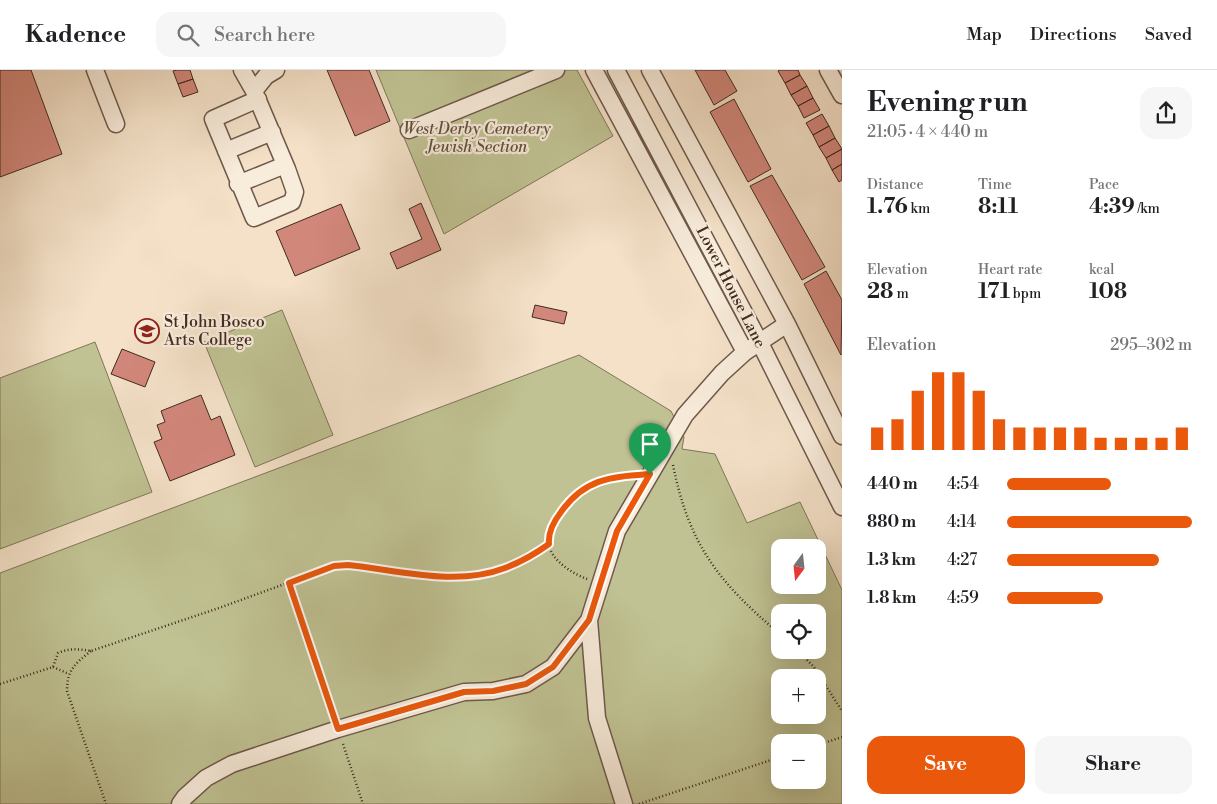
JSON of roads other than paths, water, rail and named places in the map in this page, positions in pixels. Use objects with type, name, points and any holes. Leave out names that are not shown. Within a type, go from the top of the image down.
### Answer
[{"type":"street","points":[[95,70],[116,124]]},
{"type":"street","points":[[242,70],[256,95],[295,192],[292,202],[254,218],[238,184],[213,119],[256,95],[266,76],[276,70]]},
{"type":"street","points":[[409,130],[556,70]]},
{"type":"street","points":[[594,70],[745,352]]},
{"type":"street","name":"Lower House Lane","points":[[616,70],[759,341],[842,507]]},
{"type":"street","name":"Lower House Lane","points":[[650,70],[787,324],[842,436]]},
{"type":"street","points":[[828,70],[842,96]]},
{"type":"street","points":[[226,151],[272,132]]},
{"type":"street","points":[[238,184],[285,165]]},
{"type":"street","points":[[180,804],[206,778],[232,764],[338,729],[464,692],[493,691],[526,684],[553,667],[589,620],[617,531],[685,414],[722,373],[745,352],[787,324]]},
{"type":"street","points":[[589,620],[597,718],[624,804]]},
{"type":"place","name":"St John Bosco Arts College","points":[[147,331]]},
{"type":"park label","name":"West Derby Cemetery Jewish Section","points":[[477,138]]}]
